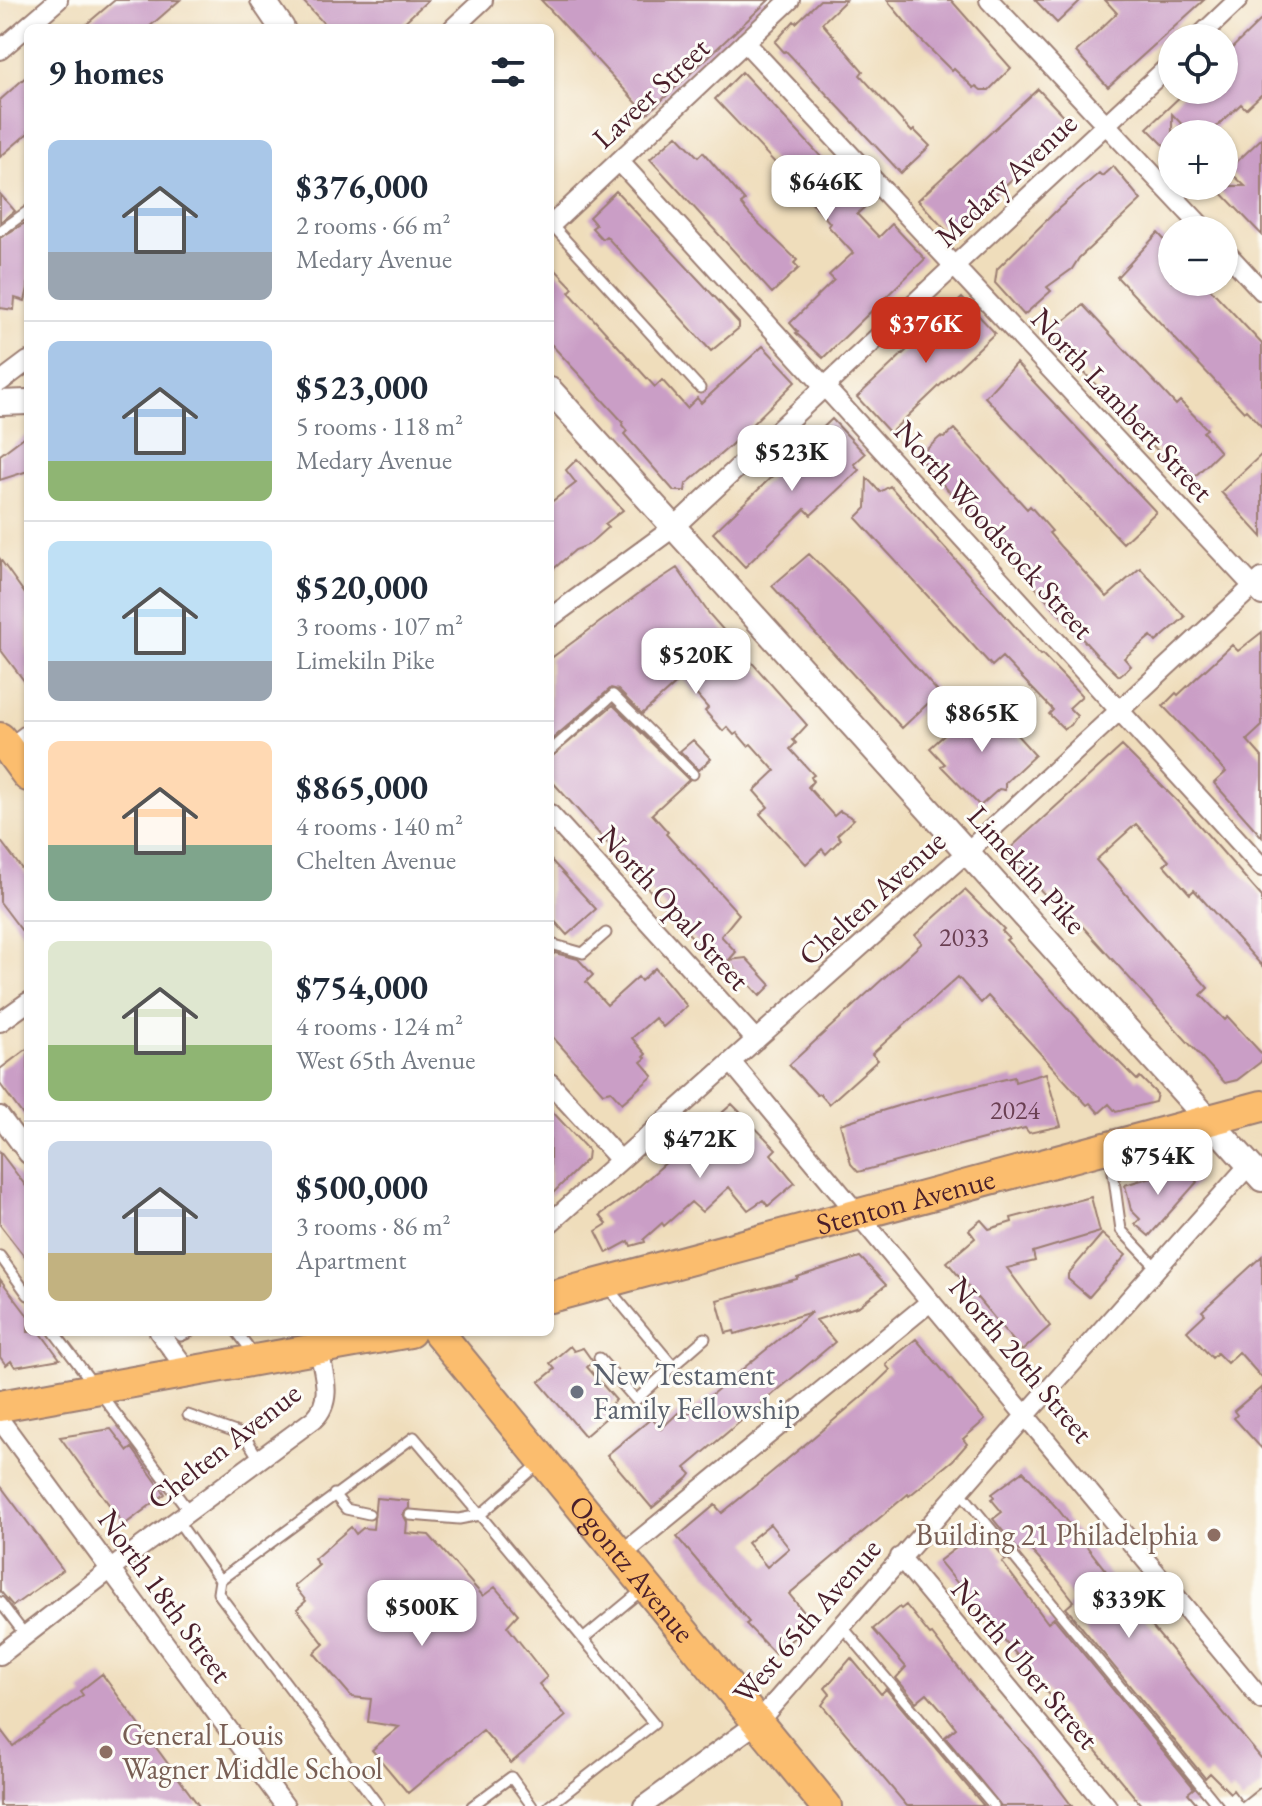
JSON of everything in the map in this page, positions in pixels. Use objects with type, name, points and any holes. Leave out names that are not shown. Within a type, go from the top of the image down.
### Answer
[{"type":"main road","points":[[12,741],[24,767]]},
{"type":"main road","name":"Stenton Avenue","points":[[554,1296],[1262,1106]]},
{"type":"main road","points":[[0,1406],[389,1336]]},
{"type":"main road","name":"Ogontz Avenue","points":[[441,1336],[826,1806]]},
{"type":"street","points":[[30,24],[58,0]]},
{"type":"street","points":[[263,0],[276,24]]},
{"type":"street","points":[[457,24],[482,0]]},
{"type":"street","name":"Laveer Street","points":[[554,222],[790,0]]},
{"type":"street","points":[[989,0],[1192,216]]},
{"type":"street","points":[[1213,24],[1238,0]]},
{"type":"street","points":[[0,50],[24,29]]},
{"type":"street","name":"North Lambert Street","points":[[745,42],[1259,587]]},
{"type":"street","name":"Medary Avenue","points":[[554,615],[673,528],[1158,76]]},
{"type":"street","name":"North Woodstock Street","points":[[619,161],[1262,867]]},
{"type":"street","points":[[1238,265],[1262,291]]},
{"type":"street","points":[[0,382],[24,364]]},
{"type":"street","name":"Limekiln Pike","points":[[554,394],[1256,1172]]},
{"type":"street","points":[[0,403],[24,402]]},
{"type":"street","name":"Chelten Avenue","points":[[554,1219],[732,1063],[968,851],[1119,710],[1259,587]]},
{"type":"street","name":"North Opal Street","points":[[554,818],[756,1040]]},
{"type":"street","points":[[0,1022],[24,1005]]},
{"type":"street","name":"North 20th Street","points":[[732,1063],[1262,1700]]},
{"type":"street","points":[[554,1087],[620,1160]]},
{"type":"street","points":[[0,1116],[24,1149]]},
{"type":"street","name":"West 65th Avenue","points":[[650,1804],[757,1723],[1157,1268],[1256,1172]]},
{"type":"street","points":[[621,1555],[930,1302]]},
{"type":"street","points":[[162,1336],[188,1371]]},
{"type":"street","name":"Chelten Avenue","points":[[0,1655],[314,1419],[325,1405],[326,1395],[319,1349]]},
{"type":"street","name":"North 18th Street","points":[[0,1420],[285,1806]]},
{"type":"street","name":"North Uber Street","points":[[900,1557],[1107,1806]]},
{"type":"lane","points":[[0,231],[24,214]]},
{"type":"lane","points":[[554,228],[700,388]]},
{"type":"lane","points":[[554,747],[613,695],[693,774]]},
{"type":"lane","points":[[554,945],[583,953],[606,933]]},
{"type":"lane","points":[[1109,1148],[1121,1230],[1157,1268]]},
{"type":"lane","points":[[0,1256],[24,1289]]},
{"type":"lane","points":[[603,1283],[673,1366]]},
{"type":"lane","points":[[57,1336],[183,1516],[220,1580],[218,1593],[379,1806]]},
{"type":"lane","points":[[240,1336],[258,1359]]},
{"type":"lane","points":[[599,1358],[636,1400],[705,1338]]},
{"type":"lane","points":[[188,1415],[244,1435],[259,1459]]},
{"type":"lane","points":[[220,1580],[414,1437],[654,1724],[549,1806]]},
{"type":"lane","points":[[410,1515],[459,1519],[480,1515],[542,1462]]},
{"type":"lane","points":[[959,1490],[1218,1806]]},
{"type":"lane","points":[[334,1494],[346,1509],[369,1514]]},
{"type":"lane","points":[[583,1639],[646,1587]]},
{"type":"lane","points":[[0,1602],[26,1636]]},
{"type":"lane","points":[[841,1625],[994,1806]]},
{"type":"lane","points":[[472,1806],[511,1777],[532,1806]]},
{"type":"building","points":[[115,0],[180,0],[153,24],[87,24]]},
{"type":"building","points":[[302,0],[428,0],[402,24],[324,24]]},
{"type":"building","points":[[541,0],[769,0],[647,114]]},
{"type":"building","points":[[820,0],[846,0],[822,23],[863,71],[860,75],[912,132],[914,130],[930,146],[901,173],[775,42]]},
{"type":"building","points":[[887,0],[951,0],[1011,68],[989,90],[974,88],[916,35]]},
{"type":"building","points":[[1035,0],[1081,0],[1057,23]]},
{"type":"building","points":[[1105,0],[1204,0],[1178,24],[1158,24],[1158,42],[1108,87],[1076,52],[1117,13]]},
{"type":"building","points":[[1262,19],[1262,94],[1246,109],[1241,104],[1224,120],[1178,120],[1172,114],[1172,120],[1158,120],[1158,139],[1147,128],[1172,104],[1238,104],[1238,42]]},
{"type":"building","points":[[742,72],[838,175],[858,192],[856,194],[866,206],[857,214],[879,237],[892,224],[925,259],[823,358],[796,333],[790,323],[834,280],[829,275],[853,253],[828,226],[830,223],[810,200],[715,99]]},
{"type":"building","points":[[24,79],[24,136],[0,157],[0,100]]},
{"type":"building","points":[[1038,89],[1070,123],[950,235],[918,200]]},
{"type":"building","points":[[677,135],[698,157],[703,152],[745,201],[741,204],[750,215],[797,260],[794,263],[799,268],[772,293],[650,159]]},
{"type":"building","points":[[1262,138],[1262,235],[1228,200],[1238,200],[1238,186],[1245,186],[1238,179],[1238,161]]},
{"type":"building","points":[[1113,166],[1141,200],[1079,258],[1072,269],[1047,287],[1051,291],[1024,315],[995,283],[997,269],[1058,209],[1099,173],[1102,176]]},
{"type":"building","points":[[616,191],[739,323],[739,328],[711,351],[606,236],[602,239],[592,228],[596,225],[589,217]]},
{"type":"building","points":[[0,194],[15,211],[0,222]]},
{"type":"building","points":[[24,224],[24,301],[15,298],[14,310],[0,308],[0,238]]},
{"type":"building","points":[[1158,233],[1158,296],[1217,296],[1262,344],[1262,427],[1246,410],[1244,412],[1117,277]]},
{"type":"building","points":[[554,268],[573,288],[569,292],[655,387],[662,380],[687,408],[697,398],[701,403],[763,346],[796,381],[686,484],[685,491],[674,491],[624,434],[627,431],[623,422],[554,347]]},
{"type":"building","points":[[962,298],[995,333],[890,433],[857,397]]},
{"type":"building","points":[[1083,305],[1176,405],[1180,401],[1207,429],[1203,432],[1220,452],[1188,483],[1048,334]]},
{"type":"building","points":[[1016,363],[1156,512],[1123,543],[985,397]]},
{"type":"building","points":[[832,419],[865,454],[854,464],[859,470],[811,515],[805,509],[745,567],[713,533]]},
{"type":"building","points":[[954,429],[1027,509],[1030,506],[1052,531],[1049,533],[1060,546],[1107,597],[1140,568],[1185,617],[1156,642],[1151,636],[1124,658],[1131,666],[1119,676],[918,457]]},
{"type":"building","points":[[24,437],[24,472],[0,480],[0,455]]},
{"type":"building","points":[[1262,454],[1262,537],[1221,492]]},
{"type":"building","points":[[577,459],[623,510],[605,524],[608,527],[588,545],[575,550],[554,568],[554,500],[576,483],[566,470]]},
{"type":"building","points":[[867,478],[880,492],[890,486],[1040,655],[1082,696],[1069,708],[1077,716],[1071,725],[1064,729],[1049,714],[1053,710],[1002,657],[992,666],[856,518],[866,508]]},
{"type":"building","points":[[809,554],[854,598],[939,693],[902,728],[772,586]]},
{"type":"building","points":[[0,559],[24,592],[24,681],[0,649]]},
{"type":"building","points":[[677,568],[710,615],[807,725],[793,740],[796,743],[790,749],[814,775],[808,787],[834,816],[840,811],[854,819],[837,835],[841,839],[826,854],[822,849],[806,864],[760,814],[768,807],[754,791],[775,771],[737,733],[734,735],[727,727],[723,731],[682,678],[642,714],[618,690],[611,688],[554,738],[554,656]]},
{"type":"building","points":[[1262,632],[1262,726],[1247,740],[1262,757],[1262,837],[1214,783],[1226,772],[1163,706],[1232,645],[1238,651]]},
{"type":"building","points":[[989,704],[1035,755],[1005,783],[1005,790],[999,789],[980,806],[941,766],[945,764],[930,748],[972,710],[977,715]]},
{"type":"building","points":[[613,705],[689,780],[652,814],[668,832],[666,834],[739,914],[721,936],[736,952],[729,960],[746,958],[771,985],[760,996],[728,961],[723,965],[717,962],[690,935],[554,783],[554,755]]},
{"type":"building","points":[[693,740],[711,759],[699,770],[680,751]]},
{"type":"building","points":[[1122,746],[1186,810],[1262,897],[1262,966],[1194,890],[1190,894],[1164,865],[1169,861],[1136,824],[1096,860],[1208,988],[1201,995],[1225,1020],[1228,1017],[1262,1054],[1262,1061],[1237,1080],[1225,1083],[1053,894],[1048,898],[1005,853]]},
{"type":"building","points":[[0,840],[24,872],[24,934],[0,902]]},
{"type":"building","points":[[554,863],[596,909],[567,935],[554,920]]},
{"type":"building","points":[[965,890],[1004,929],[1002,931],[1009,938],[1006,940],[1100,1043],[1137,1080],[1140,1077],[1157,1094],[1155,1102],[1116,1112],[1109,1104],[1099,1113],[1090,1103],[1087,1105],[988,996],[981,1003],[958,977],[872,1054],[878,1060],[829,1104],[789,1065],[922,943],[915,935]]},
{"type":"building","points":[[554,954],[578,959],[593,975],[586,982],[607,1005],[638,977],[641,981],[655,968],[687,1006],[663,1027],[655,1018],[632,1038],[646,1054],[641,1062],[653,1076],[622,1103],[611,1091],[603,1093],[554,1038]]},
{"type":"building","points":[[24,1051],[24,1117],[0,1084],[0,1069]]},
{"type":"building","points":[[1046,1073],[1061,1126],[1029,1133],[1025,1128],[858,1172],[851,1164],[840,1124],[907,1103],[1014,1077],[1015,1082]]},
{"type":"building","points":[[732,1104],[776,1149],[771,1154],[795,1183],[768,1206],[763,1200],[748,1210],[729,1187],[702,1212],[691,1202],[664,1226],[662,1223],[644,1239],[645,1242],[631,1246],[629,1241],[607,1253],[596,1231],[607,1224],[600,1215],[634,1191]]},
{"type":"building","points":[[554,1113],[588,1150],[587,1159],[554,1192]]},
{"type":"building","points":[[0,1152],[24,1184],[24,1256],[0,1225]]},
{"type":"building","points":[[1184,1167],[1197,1182],[1149,1236],[1135,1224],[1140,1219],[1131,1210],[1125,1185]]},
{"type":"building","points":[[1091,1197],[1100,1232],[1033,1252],[1035,1261],[1007,1268],[1050,1326],[1022,1351],[947,1262],[975,1238],[969,1230],[981,1220],[989,1229],[1012,1222],[1011,1218]]},
{"type":"building","points":[[1102,1234],[1126,1255],[1089,1297],[1068,1279],[1068,1274]]},
{"type":"building","points":[[1262,1256],[1262,1378],[1239,1352],[1227,1363],[1217,1353],[1212,1358],[1187,1331],[1205,1314],[1202,1311]]},
{"type":"building","points":[[860,1257],[886,1285],[859,1306],[816,1320],[835,1342],[685,1468],[691,1474],[688,1478],[652,1508],[607,1455],[652,1418],[661,1429],[678,1413],[683,1418],[812,1312],[735,1334],[734,1331],[726,1333],[717,1300],[797,1279]]},
{"type":"building","points":[[0,1279],[24,1311],[24,1336],[43,1336],[60,1359],[15,1367],[11,1361],[6,1365],[0,1357]]},
{"type":"building","points":[[916,1339],[985,1420],[963,1439],[967,1444],[953,1460],[789,1594],[812,1622],[775,1654],[746,1624],[749,1622],[677,1537],[715,1505],[722,1513],[802,1447],[890,1370],[886,1365]],"holes":[[[770,1524],[789,1548],[767,1567],[747,1543]]]},
{"type":"building","points":[[570,1346],[574,1351],[583,1348],[593,1362],[587,1367],[616,1400],[609,1406],[614,1411],[585,1436],[539,1382],[555,1369],[550,1363]]},
{"type":"building","points":[[1262,1387],[1262,1449],[1234,1418],[1237,1415],[1234,1411]]},
{"type":"building","points":[[111,1429],[128,1451],[132,1448],[165,1494],[124,1525],[60,1437]]},
{"type":"building","points":[[1023,1471],[1057,1508],[1262,1759],[1262,1786],[1242,1802],[1233,1790],[1230,1793],[1210,1773],[1205,1778],[1066,1608],[1074,1601],[1056,1578],[1027,1546],[1019,1551],[993,1519],[1002,1512],[991,1499],[994,1497],[992,1494]]},
{"type":"building","points":[[0,1485],[63,1570],[13,1606],[0,1591]]},
{"type":"building","points":[[376,1498],[409,1501],[409,1508],[403,1514],[407,1522],[406,1533],[429,1535],[483,1596],[495,1587],[518,1614],[507,1626],[547,1677],[539,1684],[566,1716],[511,1763],[483,1730],[408,1793],[372,1750],[399,1727],[368,1722],[371,1699],[352,1697],[314,1653],[324,1644],[297,1609],[306,1601],[294,1586],[319,1565],[314,1559],[351,1527],[356,1534],[363,1528],[373,1529]]},
{"type":"building","points":[[981,1529],[1048,1623],[1054,1618],[1194,1788],[1188,1793],[1199,1806],[1142,1806],[939,1561]]},
{"type":"building","points":[[906,1605],[1031,1752],[1072,1806],[1001,1806],[945,1737],[956,1728],[946,1715],[927,1693],[916,1702],[896,1678],[906,1667],[873,1629],[899,1607],[901,1609]]},
{"type":"building","points":[[851,1658],[881,1694],[886,1689],[984,1806],[907,1806],[822,1705],[830,1694],[825,1688]]},
{"type":"building","points":[[102,1674],[199,1806],[0,1806],[0,1729],[13,1746],[83,1695],[80,1691]]},
{"type":"place","name":"New Testament Family Fellowship","points":[[577,1392]]},
{"type":"place","name":"Building 21 Philadelphia","points":[[1214,1535]]},
{"type":"place","name":"General Louis Wagner Middle School","points":[[106,1752]]}]
